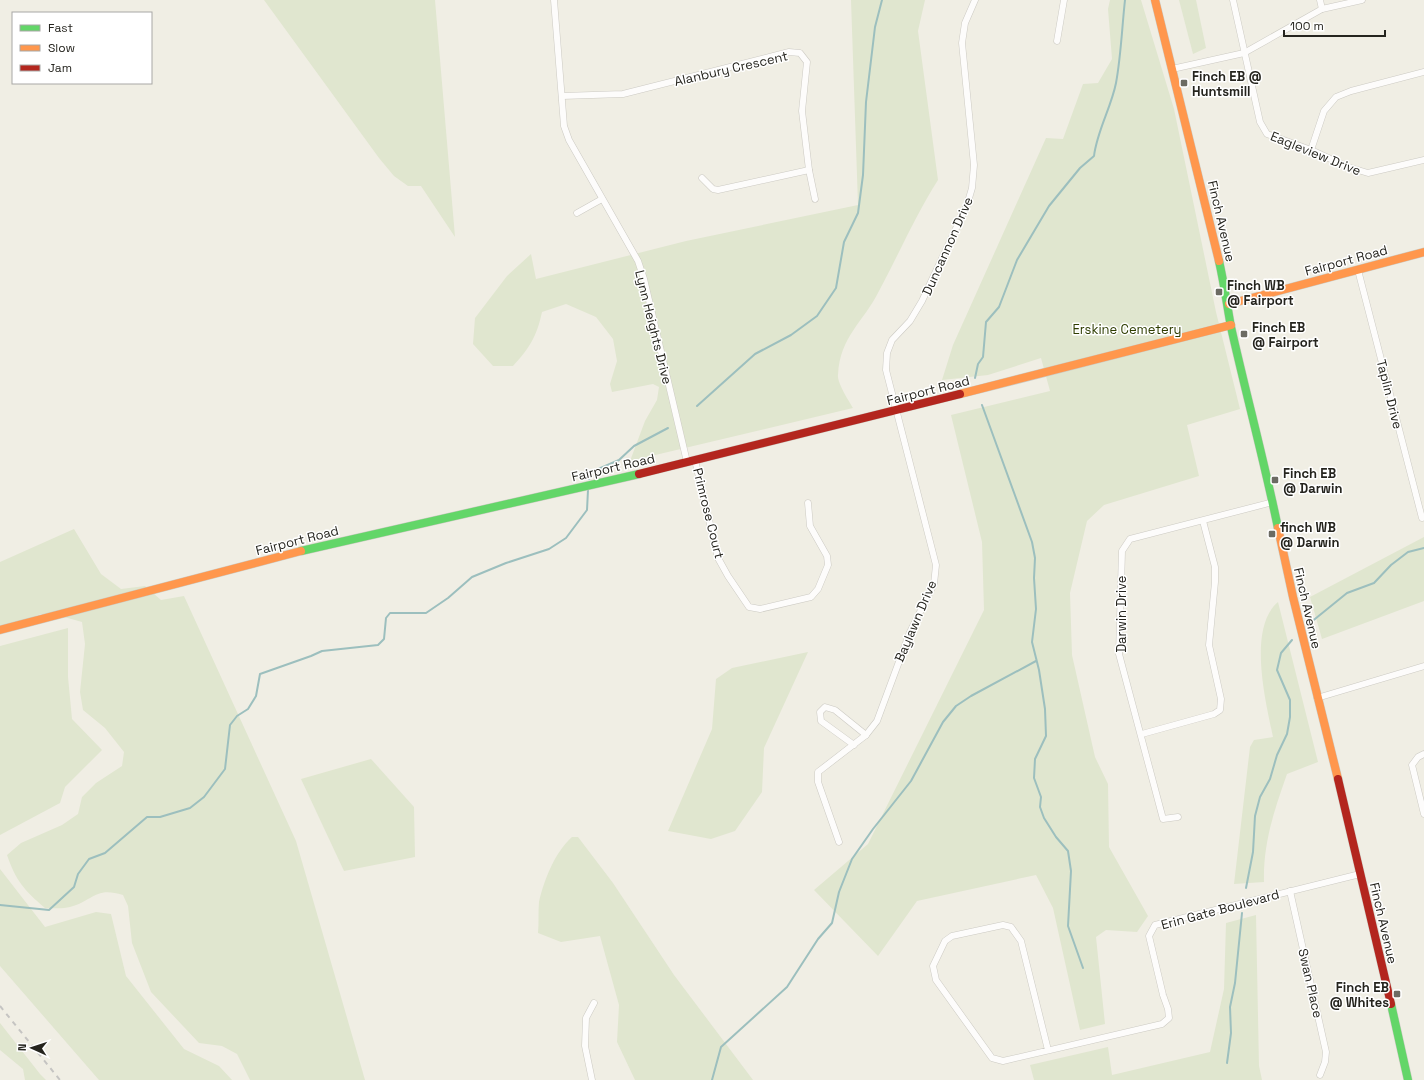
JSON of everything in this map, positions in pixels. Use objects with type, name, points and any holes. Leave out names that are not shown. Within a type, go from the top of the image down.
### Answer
[{"type":"street","name":"Lynn Heights Drive","points":[[554,0],[564,126],[602,199],[638,261],[644,279],[687,462]]},
{"type":"street","name":"Duncannon Drive","points":[[897,410],[886,370],[887,353],[892,340],[910,321],[922,301],[967,205],[972,188],[974,165],[962,42],[965,23],[975,0]]},
{"type":"street","points":[[1057,41],[1064,0]]},
{"type":"street","name":"Finch Avenue","points":[[1155,0],[1207,206],[1229,304],[1231,325],[1317,698],[1408,1080]]},
{"type":"street","name":"Eagleview Drive","points":[[1233,0],[1260,122],[1267,134],[1311,150],[1348,167],[1368,174],[1424,160]]},
{"type":"street","points":[[1320,0],[1322,9]]},
{"type":"street","points":[[1172,69],[1244,53],[1322,9],[1362,0]]},
{"type":"street","name":"Alanbury Crescent","points":[[562,96],[623,94],[789,52],[800,53],[806,62],[802,111],[809,170],[815,200]]},
{"type":"street","points":[[1311,150],[1324,111],[1336,97],[1351,91],[1424,72]]},
{"type":"street","points":[[702,178],[713,189],[718,190],[809,170]]},
{"type":"street","points":[[577,213],[602,199]]},
{"type":"street","name":"Fairport Road","points":[[1229,304],[1424,252]]},
{"type":"street","name":"Taplin Drive","points":[[1358,270],[1422,518]]},
{"type":"street","name":"Fairport Road","points":[[0,630],[263,560],[687,462],[1231,325]]},
{"type":"street","name":"Baylawn Drive","points":[[839,842],[818,782],[818,772],[866,735],[877,721],[910,632],[934,584],[936,565],[897,410]]},
{"type":"street","name":"Primrose Court","points":[[695,460],[718,558],[749,607],[760,609],[811,596],[818,589],[828,565],[827,556],[810,526],[808,503]]},
{"type":"street","name":"Darwin Drive","points":[[1178,817],[1163,819],[1142,734],[1119,654],[1122,551],[1130,539],[1273,502]]},
{"type":"street","points":[[1142,734],[1214,714],[1220,710],[1221,699],[1209,645],[1215,567],[1203,520]]},
{"type":"street","points":[[1317,698],[1424,666]]},
{"type":"street","points":[[854,745],[821,721],[820,712],[826,707],[835,710],[866,735]]},
{"type":"street","points":[[1424,754],[1412,765],[1424,814]]},
{"type":"street","name":"Erin Gate Boulevard","points":[[1048,1050],[1021,941],[1016,932],[1011,927],[1002,925],[952,936],[945,941],[933,966],[936,980],[992,1058],[1003,1061],[1162,1024],[1169,1018],[1149,936],[1155,925],[1360,874]]},
{"type":"street","name":"Swan Place","points":[[1290,891],[1326,1052],[1325,1062],[1320,1075]]},
{"type":"street","points":[[592,1080],[585,1046],[586,1018],[594,1003]]},
{"type":"green space","points":[[264,0],[435,0],[455,237],[421,186],[408,186],[394,176],[379,158]]},
{"type":"green space","points":[[851,0],[925,0],[918,31],[938,180],[914,221],[873,302],[853,330],[843,350],[838,378],[839,383],[853,408],[630,461],[645,421],[657,400],[659,387],[653,384],[612,392],[610,384],[617,361],[613,339],[596,317],[566,304],[542,312],[538,328],[532,342],[524,354],[513,366],[493,366],[473,344],[475,318],[507,276],[531,254],[536,279],[686,241],[858,205]]},
{"type":"green space","name":"Erskine Cemetery","points":[[1110,0],[1141,0],[1174,109],[1216,312],[1240,409],[1187,425],[1199,476],[1104,505],[1087,521],[1070,593],[1072,655],[1095,757],[1108,784],[1109,847],[1148,916],[1137,932],[1106,930],[1096,937],[1105,1024],[1080,1030],[1053,908],[1036,875],[917,901],[878,956],[814,890],[868,844],[984,610],[982,542],[951,415],[1050,391],[1041,358],[988,375],[942,380],[953,345],[1046,138],[1063,139],[1083,84],[1098,83],[1112,59],[1108,9]]},
{"type":"green space","points":[[1179,0],[1196,0],[1206,48],[1193,54]]},
{"type":"green space","points":[[74,529],[101,574],[121,589],[145,586],[161,600],[184,596],[296,841],[365,1080],[250,1080],[237,1054],[222,1046],[199,1043],[151,992],[132,943],[128,906],[123,895],[106,892],[100,893],[70,907],[45,908],[31,896],[17,878],[7,855],[21,843],[62,825],[78,814],[82,797],[96,783],[122,766],[124,752],[105,728],[83,710],[80,692],[85,644],[82,622],[57,615],[41,614],[14,624],[0,625],[0,562]]},
{"type":"green space","points":[[1424,537],[1424,601],[1322,639],[1310,597]]},
{"type":"green space","points":[[1278,602],[1318,762],[1287,774],[1267,840],[1264,882],[1234,884],[1250,747],[1254,740],[1273,737],[1263,686],[1261,647],[1263,629],[1269,614]]},
{"type":"green space","points":[[68,628],[68,677],[72,719],[102,750],[65,787],[60,803],[0,835],[0,646]]},
{"type":"green space","points":[[808,652],[764,748],[762,792],[735,831],[711,839],[668,831],[712,729],[716,679],[732,668]]},
{"type":"green space","points":[[371,759],[414,807],[415,857],[344,871],[301,779]]},
{"type":"green space","points":[[572,837],[578,837],[613,883],[674,975],[753,1080],[635,1080],[617,1042],[619,1005],[600,936],[561,942],[538,933],[539,902],[544,885],[555,858]]},
{"type":"green space","points":[[0,869],[45,927],[96,912],[111,914],[126,976],[184,1049],[219,1066],[232,1080],[99,1080],[0,966]]},
{"type":"green space","points":[[1256,915],[1259,1066],[1262,1080],[1034,1080],[1030,1065],[1108,1047],[1112,1075],[1210,1052],[1224,989],[1226,923]]},
{"type":"green space","points":[[0,1023],[46,1080],[25,1080],[23,1069],[0,1050]]},
{"type":"waterway","points":[[697,406],[755,354],[791,335],[817,316],[836,288],[844,242],[858,213],[863,175],[866,102],[875,27],[882,0]]},
{"type":"waterway","points":[[975,378],[978,364],[983,357],[986,322],[999,307],[1017,260],[1049,206],[1080,168],[1094,156],[1098,138],[1116,83],[1125,0]]},
{"type":"waterway","points":[[982,405],[1032,542],[1035,558],[1034,578],[1036,609],[1032,642],[1039,670],[1045,709],[1046,736],[1035,759],[1034,778],[1041,797],[1040,807],[1044,818],[1056,837],[1068,851],[1071,871],[1068,926],[1083,968]]},
{"type":"waterway","points":[[589,479],[589,473],[619,460],[634,446],[668,428]]},
{"type":"waterway","points":[[0,905],[49,910],[74,887],[78,874],[89,859],[105,853],[147,817],[160,817],[190,808],[204,797],[225,769],[230,725],[237,716],[248,709],[256,696],[260,674],[322,651],[378,645],[384,639],[386,618],[390,613],[426,613],[448,598],[472,577],[506,563],[549,549],[566,538],[587,510],[588,490]]},
{"type":"waterway","points":[[1310,623],[1347,593],[1374,583],[1391,565],[1408,552],[1424,548]]},
{"type":"waterway","points":[[1246,888],[1253,852],[1255,816],[1260,797],[1270,779],[1277,755],[1287,734],[1290,717],[1290,700],[1277,670],[1281,653],[1292,640]]},
{"type":"waterway","points":[[712,1080],[721,1047],[787,987],[818,939],[832,923],[839,892],[852,859],[873,829],[911,781],[943,722],[956,706],[971,696],[1036,661]]},
{"type":"waterway","points":[[1227,1063],[1231,1033],[1230,1007],[1235,983],[1242,913]]},
{"type":"railway","points":[[0,1006],[60,1080]]},
{"type":"traffic: fast","points":[[1219,261],[1231,327],[1278,528]]},
{"type":"traffic: fast","points":[[301,551],[639,474]]},
{"type":"traffic: fast","points":[[1391,1004],[1408,1080]]},
{"type":"traffic: slow","points":[[1155,0],[1219,261]]},
{"type":"traffic: slow","points":[[1229,304],[1424,252]]},
{"type":"traffic: slow","points":[[960,394],[1231,325]]},
{"type":"traffic: slow","points":[[1278,528],[1293,597],[1338,779]]},
{"type":"traffic: slow","points":[[0,630],[301,551]]},
{"type":"traffic: jam","points":[[639,474],[960,394]]},
{"type":"traffic: jam","points":[[1338,779],[1391,1004]]},
{"type":"place","name":"Finch EB @ Huntsmill","points":[[1184,83]]},
{"type":"place","name":"Finch WB @ Fairport","points":[[1219,292]]},
{"type":"place","name":"Finch EB @ Fairport","points":[[1244,334]]},
{"type":"place","name":"Finch EB @ Darwin","points":[[1275,480]]},
{"type":"place","name":"finch WB @ Darwin","points":[[1272,534]]},
{"type":"place","name":"Finch EB @ Whites","points":[[1397,994]]}]
